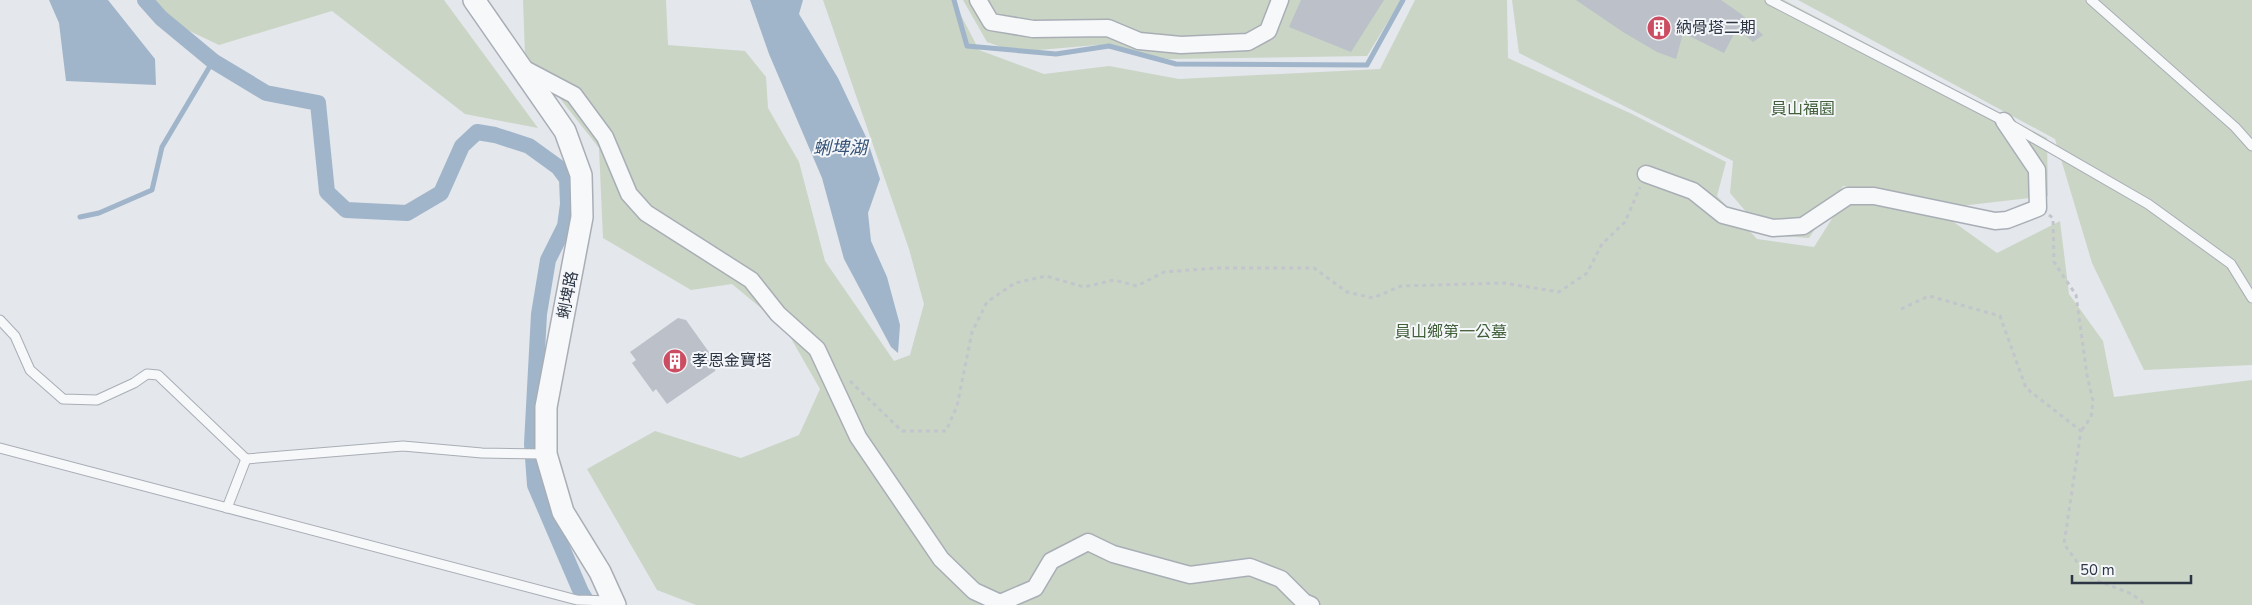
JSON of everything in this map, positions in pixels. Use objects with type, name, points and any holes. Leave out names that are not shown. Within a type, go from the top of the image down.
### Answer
[{"type":"street","name":"蜊埤路","points":[[474,0],[565,131],[581,175],[582,217],[546,407],[546,454],[563,512],[600,572],[613,603]]},
{"type":"street","points":[[978,0],[991,22],[1033,29],[1108,28],[1139,41],[1181,46],[1248,42],[1268,31],[1280,0]]},
{"type":"street","points":[[521,67],[574,95],[605,137],[628,194],[646,213],[751,280],[778,314],[817,349],[858,437],[940,559],[974,591],[1000,603],[1035,588],[1051,561],[1088,542],[1113,554],[1190,575],[1250,568],[1281,579],[1304,602],[1311,605]]},
{"type":"street","points":[[1646,174],[1694,191],[1724,215],[1773,228],[1803,226],[1848,196],[1874,196],[1995,221],[2007,220],[2038,208],[2037,170],[2004,121]]},
{"type":"lane","points":[[1770,0],[2004,121],[2148,204],[2230,264],[2252,298]]},
{"type":"lane","points":[[2091,0],[2235,127],[2252,146]]},
{"type":"lane","points":[[0,320],[15,336],[30,370],[63,399],[96,400],[134,383],[147,374],[158,375],[246,459],[403,446],[517,454],[546,454]]},
{"type":"lane","points":[[0,448],[576,600],[613,603]]},
{"type":"lane","points":[[227,508],[246,459]]},
{"type":"path","points":[[845,376],[902,431],[946,432],[956,406],[972,332],[987,302],[1015,283],[1046,276],[1084,287],[1114,280],[1137,286],[1164,272],[1216,268],[1314,268],[1347,292],[1373,298],[1401,286],[1504,283],[1559,292],[1587,273],[1602,244],[1625,222],[1646,174]]},
{"type":"path","points":[[2038,208],[2053,218],[2054,262],[2076,294],[2087,375],[2093,401],[2091,417],[2080,431],[2064,544],[2088,578],[2132,594],[2146,605]]},
{"type":"path","points":[[1901,309],[1929,296],[2000,316],[2026,388],[2080,431]]},
{"type":"green space","points":[[155,0],[444,0],[538,128],[465,114],[332,11],[219,45],[177,25]]},
{"type":"green space","name":"員山鄉第一公墓","points":[[523,0],[666,0],[668,45],[745,51],[766,77],[768,108],[799,162],[825,261],[894,361],[910,355],[924,304],[909,249],[823,0],[953,0],[979,50],[1044,74],[1109,66],[1179,79],[1380,69],[1415,0],[1507,0],[1508,58],[1632,114],[1726,162],[1717,196],[1757,239],[1814,247],[1842,203],[1934,208],[1997,253],[2060,221],[2069,294],[2103,341],[2114,397],[2252,380],[2252,605],[696,605],[657,590],[587,469],[655,431],[741,458],[799,435],[820,389],[785,328],[732,284],[691,290],[603,238],[599,148],[525,54]]},
{"type":"green space","points":[[963,0],[1401,0],[1367,56],[1168,59],[1097,45],[1015,52],[987,42]]},
{"type":"green space","name":"員山福園","points":[[1512,0],[1784,0],[2047,138],[2048,196],[1960,206],[1843,186],[1809,238],[1766,235],[1730,193],[1733,161],[1519,53]]},
{"type":"green space","points":[[1798,0],[2252,0],[2252,365],[2144,370],[2092,263],[2055,139]]},
{"type":"water","points":[[49,0],[108,0],[155,59],[156,85],[66,81],[59,23]]},
{"type":"water","name":"蜊埤湖","points":[[750,0],[803,0],[799,14],[838,78],[867,139],[880,179],[868,213],[871,241],[887,277],[900,325],[898,353],[891,347],[844,259],[822,178],[769,54]]},
{"type":"building","points":[[1301,0],[1384,0],[1351,52],[1289,27]]},
{"type":"building","name":"納骨塔二期","points":[[1576,0],[1721,0],[1741,14],[1763,35],[1753,42],[1737,28],[1724,53],[1683,33],[1676,59],[1657,52],[1623,32]]},
{"type":"building","name":"孝恩金寶塔","points":[[678,318],[686,320],[716,362],[715,371],[667,404],[656,389],[653,392],[632,363],[636,360],[630,352]]},
{"type":"waterway","points":[[145,0],[161,18],[213,61],[266,93],[318,103],[327,192],[346,210],[407,213],[441,193],[462,146],[477,132],[495,135],[529,146],[558,167],[567,179],[568,204],[565,226],[548,260],[539,314],[532,444],[535,485],[581,592],[589,605]]},
{"type":"waterway","points":[[954,0],[967,46],[1056,54],[1109,46],[1176,64],[1367,65],[1403,0]]},
{"type":"waterway","points":[[80,217],[99,213],[152,190],[162,147],[213,61]]},
{"type":"place","name":"納骨塔二期","points":[[1659,28]]},
{"type":"place","name":"孝恩金寶塔","points":[[675,361]]}]
